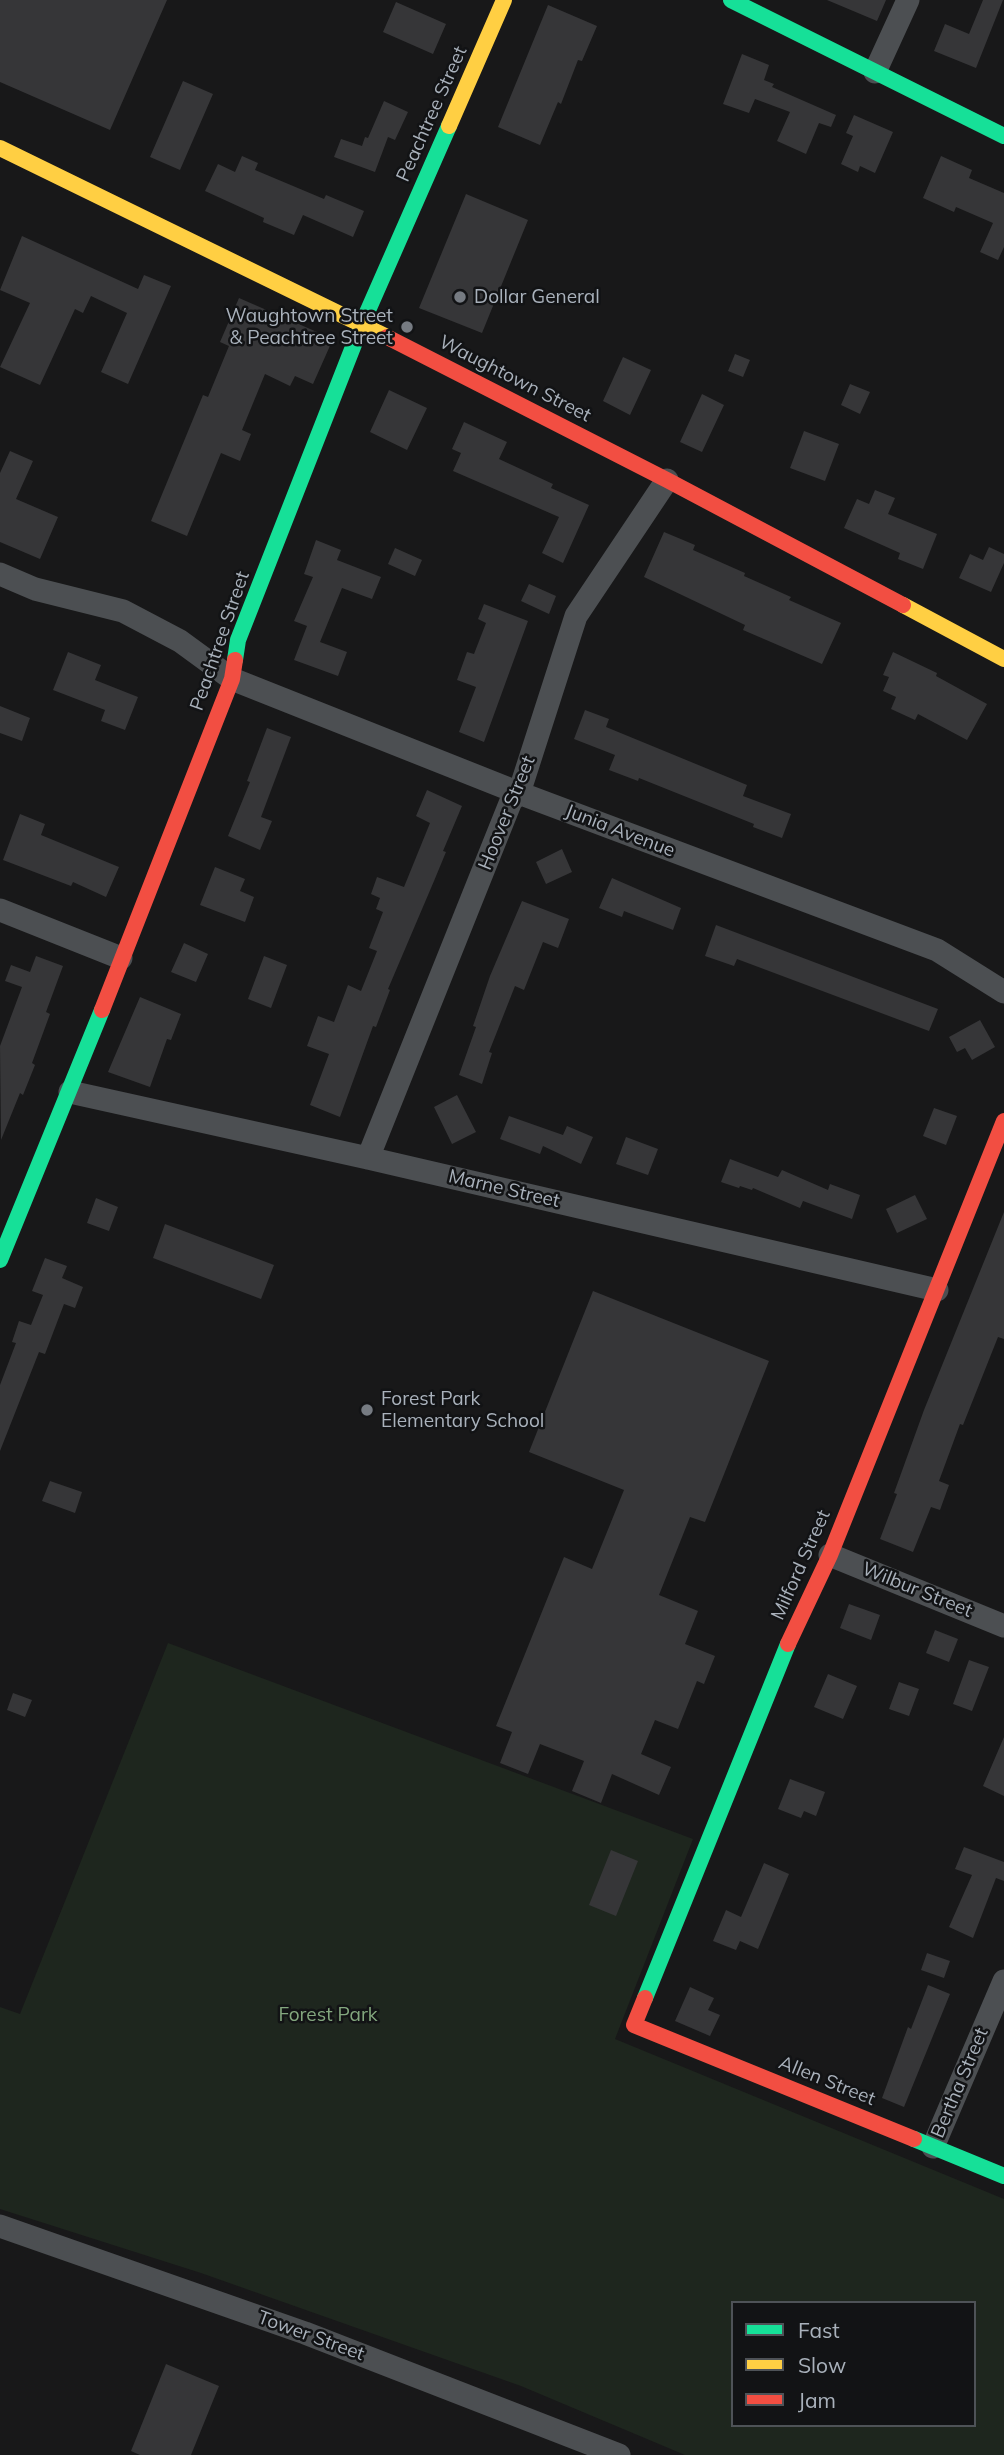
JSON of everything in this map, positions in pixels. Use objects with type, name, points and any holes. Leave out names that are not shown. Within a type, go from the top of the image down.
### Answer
[{"type":"street","name":"Peachtree Street","points":[[0,1260],[6,1230],[70,1092],[232,678],[238,640],[362,324],[504,0]]},
{"type":"street","points":[[731,0],[1004,136]]},
{"type":"street","points":[[875,72],[908,0]]},
{"type":"street","name":"Waughtown Street","points":[[0,148],[362,324],[667,480],[1004,659]]},
{"type":"street","name":"Hoover Street","points":[[368,1158],[511,801],[519,793],[576,616],[667,480]]},
{"type":"street","name":"Junia Avenue","points":[[0,574],[35,589],[123,611],[180,640],[232,678],[519,793],[937,950],[1004,992]]},
{"type":"street","points":[[0,910],[121,958]]},
{"type":"street","name":"Marne Street","points":[[70,1092],[937,1290]]},
{"type":"street","name":"Milford Street","points":[[634,2025],[785,1651],[830,1555],[1004,1121]]},
{"type":"street","name":"Wilbur Street","points":[[830,1555],[1004,1626]]},
{"type":"street","name":"Bertha Street","points":[[933,2147],[1004,1981]]},
{"type":"street","name":"Allen Street","points":[[634,2025],[1004,2176]]},
{"type":"street","name":"Tower Street","points":[[0,2226],[306,2333],[619,2455]]},
{"type":"green space","name":"Forest Park","points":[[168,1643],[693,1839],[615,2039],[1004,2199],[1004,2455],[685,2455],[521,2386],[201,2273],[0,2209],[0,2007],[20,2014]]},
{"type":"building","points":[[0,0],[167,0],[110,130],[0,82]]},
{"type":"building","points":[[827,0],[886,0],[877,21]]},
{"type":"building","points":[[983,0],[1003,0],[976,68],[934,51],[945,24],[969,34]]},
{"type":"building","points":[[396,2],[446,24],[433,54],[383,32]]},
{"type":"building","points":[[548,5],[597,26],[582,61],[578,60],[561,104],[558,102],[540,145],[498,127]]},
{"type":"building","points":[[742,54],[769,65],[764,80],[774,84],[772,87],[836,115],[831,127],[819,123],[806,154],[777,141],[790,112],[755,99],[749,113],[723,104]]},
{"type":"building","points":[[183,81],[213,94],[180,170],[150,157]]},
{"type":"building","points":[[384,101],[408,112],[395,140],[388,137],[375,172],[334,157],[341,139],[362,146]]},
{"type":"building","points":[[854,115],[893,132],[875,173],[860,166],[858,172],[841,164],[853,136],[846,133]]},
{"type":"building","points":[[242,156],[258,163],[255,170],[324,199],[326,195],[364,211],[353,237],[303,215],[294,235],[205,191],[218,164],[235,172]]},
{"type":"building","points":[[941,156],[972,170],[969,178],[1004,193],[1004,247],[998,260],[980,252],[993,223],[956,207],[954,212],[923,198]]},
{"type":"building","points":[[466,194],[528,220],[482,333],[419,308]]},
{"type":"building","points":[[22,236],[138,289],[144,275],[171,286],[128,384],[101,372],[127,313],[91,296],[83,313],[75,309],[40,385],[0,367],[30,303],[0,290]]},
{"type":"building","points":[[239,298],[333,339],[313,384],[295,376],[290,386],[265,374],[242,430],[251,434],[240,461],[221,453],[187,536],[151,521],[203,395],[208,397],[229,346],[220,342]]},
{"type":"building","points":[[735,354],[750,360],[743,377],[728,371]]},
{"type":"building","points":[[623,357],[651,370],[630,415],[603,401]]},
{"type":"building","points":[[850,384],[870,392],[860,414],[841,405]]},
{"type":"building","points":[[389,390],[427,408],[407,450],[370,432]]},
{"type":"building","points":[[702,394],[724,405],[702,452],[680,442]]},
{"type":"building","points":[[464,422],[507,442],[499,459],[553,484],[551,488],[589,505],[563,563],[542,553],[559,517],[453,471],[461,453],[452,449]]},
{"type":"building","points":[[804,431],[839,444],[825,481],[790,468]]},
{"type":"building","points":[[10,451],[33,461],[16,499],[58,517],[40,559],[0,542],[0,473]]},
{"type":"building","points":[[875,490],[895,498],[888,514],[937,534],[923,569],[898,559],[900,553],[844,528],[857,499],[869,504]]},
{"type":"building","points":[[664,532],[695,545],[693,550],[791,597],[789,600],[841,623],[822,664],[743,630],[745,625],[644,577]]},
{"type":"building","points":[[316,540],[341,550],[337,560],[381,577],[372,599],[342,588],[320,642],[347,652],[338,676],[294,660],[307,626],[294,621],[313,577],[304,574]]},
{"type":"building","points":[[989,547],[1004,554],[1004,563],[991,592],[959,578],[970,554],[983,560]]},
{"type":"building","points":[[395,548],[422,560],[415,576],[388,564]]},
{"type":"building","points":[[529,584],[556,596],[549,614],[521,601]]},
{"type":"building","points":[[484,604],[528,621],[484,742],[459,732],[476,687],[457,680],[467,652],[474,654],[486,623],[478,619]]},
{"type":"building","points":[[68,652],[101,665],[95,680],[138,697],[125,730],[101,721],[105,710],[53,690]]},
{"type":"building","points":[[893,652],[937,673],[936,676],[987,704],[967,740],[918,714],[915,720],[891,709],[896,697],[883,691],[889,677],[883,675]]},
{"type":"building","points":[[0,706],[30,718],[22,741],[0,733]]},
{"type":"building","points":[[585,710],[609,719],[606,727],[747,785],[743,796],[791,814],[782,838],[639,778],[638,781],[609,770],[615,755],[574,739]]},
{"type":"building","points":[[267,728],[291,737],[261,817],[272,821],[260,850],[228,836],[250,782],[247,781]]},
{"type":"building","points":[[427,790],[462,806],[443,851],[446,852],[388,989],[390,990],[376,1027],[373,1026],[340,1117],[310,1105],[329,1054],[307,1046],[318,1016],[334,1022],[348,985],[361,991],[377,951],[369,948],[383,912],[376,909],[380,898],[371,894],[377,877],[404,887],[430,823],[416,816]]},
{"type":"building","points":[[20,814],[45,824],[41,835],[119,867],[106,897],[73,882],[71,886],[3,860]]},
{"type":"building","points":[[562,849],[572,872],[546,884],[536,862]]},
{"type":"building","points":[[215,867],[245,879],[240,891],[254,897],[245,922],[200,905]]},
{"type":"building","points":[[612,878],[681,908],[673,930],[624,911],[622,917],[599,908]]},
{"type":"building","points":[[522,901],[569,919],[558,948],[543,942],[524,990],[515,986],[489,1052],[492,1053],[482,1084],[459,1075],[490,976]]},
{"type":"building","points":[[716,925],[938,1009],[929,1031],[737,959],[734,966],[705,956]]},
{"type":"building","points":[[184,943],[208,954],[196,982],[171,972]]},
{"type":"building","points":[[36,956],[63,966],[46,1012],[50,1014],[32,1063],[35,1065],[23,1095],[20,1093],[1,1140],[0,1046],[22,987],[5,981],[11,965],[30,972]]},
{"type":"building","points":[[264,956],[287,965],[271,1008],[248,999]]},
{"type":"building","points":[[140,997],[181,1014],[171,1040],[167,1039],[150,1087],[108,1072]]},
{"type":"building","points":[[980,1020],[995,1047],[972,1060],[965,1048],[957,1052],[949,1037]]},
{"type":"building","points":[[457,1095],[476,1132],[452,1144],[434,1107]]},
{"type":"building","points":[[934,1108],[957,1116],[946,1145],[923,1136]]},
{"type":"building","points":[[509,1116],[563,1135],[567,1126],[593,1137],[581,1164],[543,1146],[540,1154],[500,1139]]},
{"type":"building","points":[[626,1137],[658,1149],[648,1175],[616,1164]]},
{"type":"building","points":[[730,1159],[778,1177],[782,1170],[828,1190],[830,1184],[860,1195],[852,1219],[803,1201],[800,1208],[753,1188],[739,1188],[721,1182]]},
{"type":"building","points":[[915,1195],[927,1219],[897,1233],[886,1209]]},
{"type":"building","points":[[96,1198],[118,1207],[109,1231],[87,1223]]},
{"type":"building","points":[[1004,1212],[1004,1339],[998,1337],[963,1425],[960,1424],[939,1481],[949,1485],[940,1510],[931,1507],[913,1552],[880,1539],[924,1410]]},
{"type":"building","points":[[165,1224],[274,1265],[261,1299],[153,1258]]},
{"type":"building","points":[[45,1258],[67,1266],[62,1278],[83,1287],[75,1308],[64,1304],[45,1354],[39,1352],[0,1451],[0,1385],[16,1343],[12,1342],[19,1321],[31,1325],[43,1295],[32,1291]]},
{"type":"building","points":[[593,1291],[769,1361],[705,1522],[690,1517],[659,1595],[698,1611],[685,1644],[715,1656],[704,1684],[697,1681],[678,1729],[655,1720],[641,1754],[671,1767],[659,1795],[612,1774],[601,1803],[572,1791],[584,1761],[540,1744],[528,1774],[500,1763],[512,1732],[496,1726],[564,1557],[592,1569],[624,1490],[529,1452]]},
{"type":"building","points":[[50,1481],[82,1492],[75,1513],[42,1501]]},
{"type":"building","points":[[849,1604],[880,1615],[871,1640],[840,1628]]},
{"type":"building","points":[[935,1630],[958,1639],[949,1662],[926,1653]]},
{"type":"building","points":[[969,1660],[989,1667],[972,1711],[953,1704]]},
{"type":"building","points":[[828,1674],[857,1686],[843,1719],[814,1707]]},
{"type":"building","points":[[899,1682],[919,1689],[909,1716],[889,1709]]},
{"type":"building","points":[[13,1693],[32,1700],[25,1717],[7,1710]]},
{"type":"building","points":[[1004,1737],[1004,1796],[983,1786]]},
{"type":"building","points":[[790,1779],[825,1792],[816,1816],[804,1811],[801,1818],[778,1809]]},
{"type":"building","points":[[964,1847],[1004,1862],[1004,1881],[996,1878],[973,1938],[949,1927],[972,1875],[955,1869]]},
{"type":"building","points":[[611,1850],[638,1861],[616,1916],[589,1905]]},
{"type":"building","points":[[764,1863],[789,1874],[758,1949],[740,1941],[736,1950],[713,1941],[726,1910],[741,1917]]},
{"type":"building","points":[[927,1953],[950,1961],[944,1978],[921,1970]]},
{"type":"building","points":[[928,1985],[950,1994],[904,2107],[882,2098],[908,2027],[911,2029]]},
{"type":"building","points":[[690,1987],[714,1998],[708,2010],[720,2015],[710,2036],[675,2021]]},
{"type":"building","points":[[166,2364],[219,2386],[191,2455],[140,2455],[131,2451]]},
{"type":"traffic: fast","points":[[731,0],[1004,136]]},
{"type":"traffic: fast","points":[[235,660],[238,640],[362,324],[449,126]]},
{"type":"traffic: fast","points":[[0,1260],[102,1010]]},
{"type":"traffic: fast","points":[[645,1998],[788,1644]]},
{"type":"traffic: fast","points":[[914,2139],[1004,2176]]},
{"type":"traffic: slow","points":[[449,126],[504,0]]},
{"type":"traffic: slow","points":[[0,148],[387,337]]},
{"type":"traffic: slow","points":[[903,605],[1004,659]]},
{"type":"traffic: jam","points":[[387,337],[667,480],[903,605]]},
{"type":"traffic: jam","points":[[102,1010],[232,679],[235,660]]},
{"type":"traffic: jam","points":[[788,1644],[830,1555],[1004,1121]]},
{"type":"traffic: jam","points":[[645,1998],[634,2025],[914,2139]]},
{"type":"place","name":"Dollar General","points":[[460,297]]},
{"type":"place","name":"Waughtown Street & Peachtree Street","points":[[407,327]]},
{"type":"place","name":"Forest Park Elementary School","points":[[367,1410]]}]
